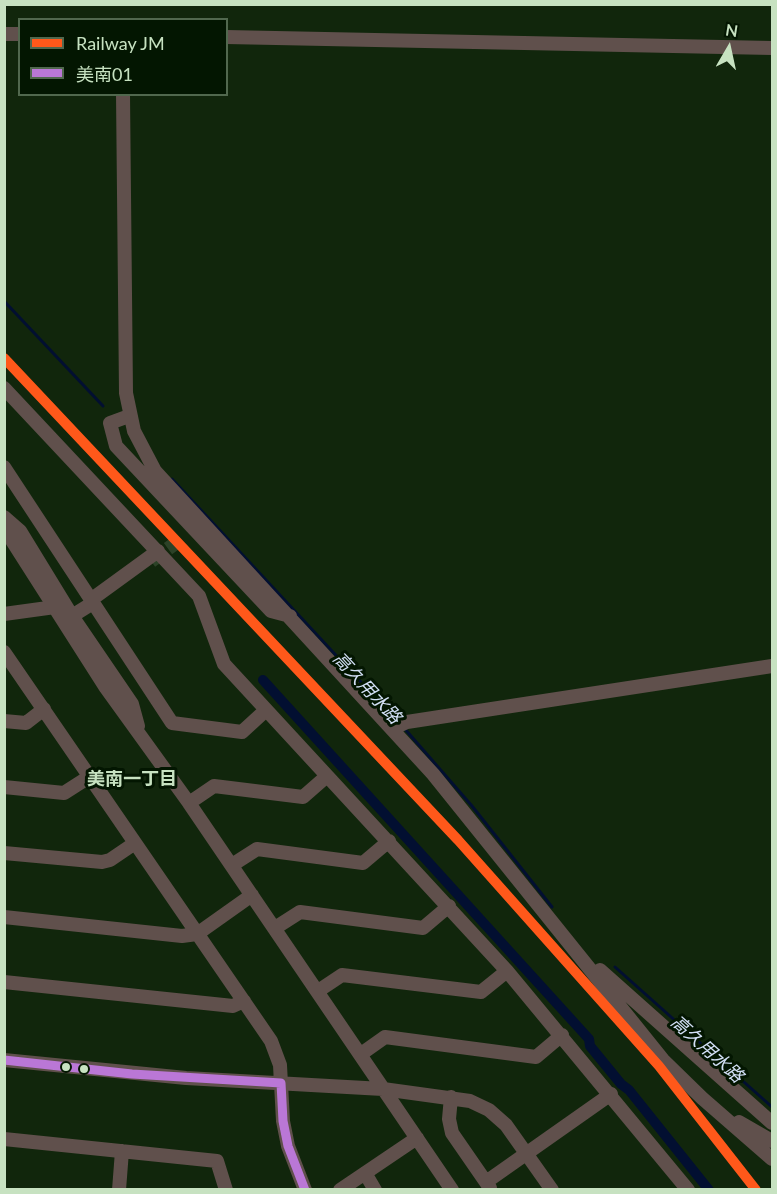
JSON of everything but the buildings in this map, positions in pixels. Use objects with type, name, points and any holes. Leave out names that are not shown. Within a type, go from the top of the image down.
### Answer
[{"type":"street","points":[[228,37],[772,48]]},
{"type":"street","points":[[123,96],[126,393],[129,416],[142,449],[155,471],[290,616],[399,725],[663,1060],[713,1108],[772,1159]]},
{"type":"street","points":[[4,388],[199,596],[224,664],[507,971],[611,1094],[688,1190]]},
{"type":"street","points":[[129,416],[110,423],[116,446],[189,533],[271,611],[290,616]]},
{"type":"street","points":[[4,467],[90,602],[172,723],[242,732],[266,710]]},
{"type":"street","points":[[4,517],[20,531],[72,616],[132,704],[141,738]]},
{"type":"street","points":[[4,528],[141,738],[232,865],[452,1190]]},
{"type":"street","points":[[72,616],[159,551]]},
{"type":"street","points":[[6,611],[55,607]]},
{"type":"street","points":[[4,652],[244,1000],[277,1052],[283,1121],[288,1146],[305,1190]]},
{"type":"street","points":[[399,725],[772,666]]},
{"type":"street","points":[[4,721],[26,723],[44,709]]},
{"type":"street","points":[[189,803],[214,786],[303,797],[327,776]]},
{"type":"street","points":[[4,787],[64,793],[89,777]]},
{"type":"street","points":[[232,865],[257,849],[363,863],[389,841]]},
{"type":"street","points":[[4,853],[102,862],[110,860],[135,843]]},
{"type":"street","points":[[4,917],[182,936],[197,934],[252,895]]},
{"type":"street","points":[[275,928],[300,912],[423,928],[449,906]]},
{"type":"street","points":[[572,944],[772,1123]]},
{"type":"street","points":[[318,991],[342,975],[481,992],[507,971]]},
{"type":"street","points":[[4,982],[233,1006],[244,1000]]},
{"type":"street","points":[[361,1054],[385,1037],[536,1057],[562,1035]]},
{"type":"street","points":[[4,1060],[132,1074],[383,1089],[470,1101],[489,1110],[506,1125],[552,1190]]},
{"type":"street","points":[[450,1097],[449,1119],[452,1133],[488,1186],[526,1152],[611,1094]]},
{"type":"street","points":[[713,1108],[772,1141]]},
{"type":"street","points":[[340,1190],[417,1138]]},
{"type":"street","points":[[4,1139],[217,1161],[226,1190]]},
{"type":"street","points":[[119,1190],[123,1151]]},
{"type":"street","points":[[365,1173],[375,1190]]},
{"type":"waterway","name":"高久用水路","points":[[4,301],[103,406]]},
{"type":"waterway","name":"高久用水路","points":[[172,479],[397,721]]},
{"type":"waterway","points":[[263,680],[589,1039],[590,1046],[621,1084],[629,1090],[709,1190]]},
{"type":"waterway","name":"高久用水路","points":[[404,728],[472,806],[552,907]]},
{"type":"waterway","name":"高久用水路","points":[[615,967],[772,1107]]},
{"type":"tunnel","points":[[151,561],[184,537]]},
{"type":"rail line","name":"JM","points":[[4,358],[458,840],[659,1066],[756,1190]]},
{"type":"transit line","name":"美南01","points":[[4,1060],[132,1074],[281,1083]]},
{"type":"transit line","name":"美南01","points":[[281,1083],[283,1121],[288,1146],[305,1190]]},
{"type":"district","name":"美南一丁目","points":[[132,779]]}]
